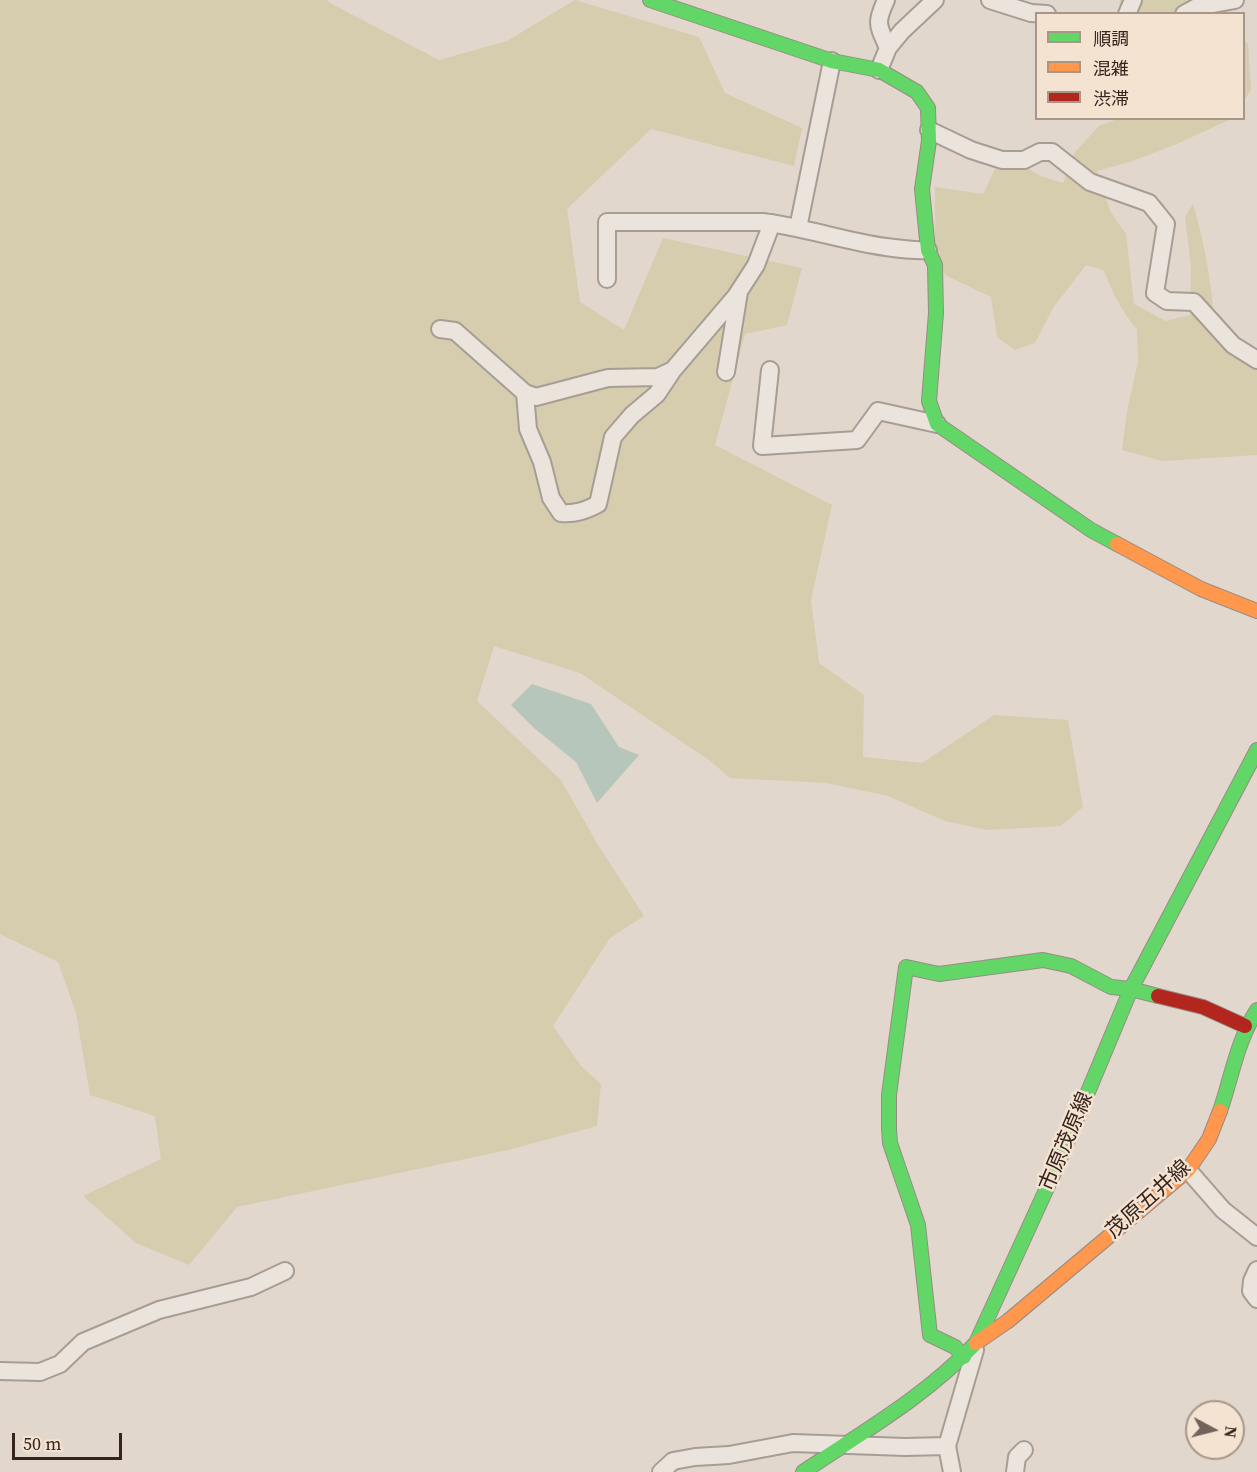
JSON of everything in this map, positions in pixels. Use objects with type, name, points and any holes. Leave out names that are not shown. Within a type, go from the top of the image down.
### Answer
[{"type":"street","points":[[650,0],[832,61],[879,70],[917,92],[928,108],[929,130],[922,189],[928,250],[934,265],[936,313],[929,401],[937,424]]},
{"type":"street","points":[[886,0],[878,24],[888,48]]},
{"type":"street","points":[[879,70],[888,48],[902,31],[935,0]]},
{"type":"street","points":[[990,0],[1035,13]]},
{"type":"street","points":[[1188,12],[1197,7],[1234,0]]},
{"type":"street","points":[[798,228],[832,61]]},
{"type":"street","points":[[929,130],[971,150],[1002,159],[1024,160],[1040,152],[1052,152],[1090,182],[1149,203],[1166,224],[1155,293],[1167,301],[1194,302],[1233,345],[1257,360]]},
{"type":"street","points":[[607,279],[608,222],[772,223],[851,242],[916,251],[928,250]]},
{"type":"street","points":[[525,393],[528,429],[542,462],[552,498],[561,513],[573,514],[587,510],[597,504],[613,436],[657,394],[673,370],[739,291],[756,265],[772,223]]},
{"type":"street","points":[[726,372],[739,291]]},
{"type":"street","points":[[440,329],[455,331],[525,393],[536,397],[608,378],[658,377],[673,370]]},
{"type":"street","points":[[770,370],[762,446],[857,440],[878,411],[937,424],[1091,530],[1202,589],[1257,611]]},
{"type":"street","name":"市原茂原線","points":[[803,1472],[914,1398],[964,1357],[976,1343],[1057,1166],[1131,989],[1257,750]]},
{"type":"street","points":[[964,1357],[955,1347],[930,1335],[918,1225],[890,1143],[889,1095],[906,967],[939,974],[1043,960],[1071,966],[1111,987],[1131,989],[1203,1007],[1245,1026]]},
{"type":"street","name":"茂原五井線","points":[[976,1343],[1008,1321],[1188,1170],[1201,1153],[1218,1117],[1245,1026],[1257,1010]]},
{"type":"street","points":[[1188,1170],[1223,1210],[1257,1237]]},
{"type":"street","points":[[0,1371],[40,1372],[60,1364],[83,1342],[159,1310],[251,1287],[285,1270]]},
{"type":"street","points":[[1257,1270],[1251,1291],[1257,1299]]},
{"type":"street","points":[[952,1472],[947,1446],[976,1343]]},
{"type":"street","points":[[661,1472],[673,1461],[729,1455],[793,1443],[905,1447],[947,1446]]},
{"type":"street","points":[[1015,1472],[1017,1457],[1024,1450]]},
{"type":"shaded area","points":[[0,0],[327,0],[439,60],[507,41],[575,0],[699,37],[725,93],[802,128],[794,166],[651,129],[567,209],[580,302],[624,330],[663,238],[802,268],[787,325],[745,334],[715,445],[832,505],[811,600],[819,663],[864,695],[863,757],[922,763],[994,715],[1068,720],[1083,807],[1061,826],[988,830],[945,821],[888,796],[827,783],[730,778],[709,760],[580,673],[494,646],[477,701],[561,780],[598,845],[644,916],[610,938],[553,1026],[581,1066],[601,1084],[597,1126],[508,1150],[237,1207],[189,1265],[136,1243],[83,1196],[161,1159],[155,1116],[90,1095],[76,1013],[58,962],[0,934]]},
{"type":"shaded area","points":[[1120,0],[1217,0],[1221,12],[1118,12]]},
{"type":"shaded area","points":[[1245,41],[1248,44],[1251,90],[1245,99]]},
{"type":"shaded area","points":[[1115,120],[1229,120],[1133,161],[1097,171],[1110,211],[1126,234],[1134,304],[1166,321],[1190,315],[1191,267],[1185,217],[1193,204],[1208,270],[1215,336],[1257,369],[1257,455],[1162,461],[1122,450],[1127,411],[1138,362],[1137,329],[1122,308],[1103,270],[1086,265],[1053,308],[1035,343],[1015,350],[997,337],[991,297],[945,275],[935,248],[935,187],[983,194],[995,169],[1027,167],[1040,176],[1063,183],[1075,152],[1099,126]]},
{"type":"shaded area","points":[[532,684],[591,704],[619,747],[639,755],[597,803],[576,762],[534,728],[511,705]]},
{"type":"traffic: fast","points":[[650,0],[832,61],[879,70],[917,92],[928,108],[929,141],[922,189],[928,250],[935,265],[936,313],[929,401],[937,424],[1091,530],[1117,544]]},
{"type":"traffic: fast","points":[[803,1472],[915,1397],[976,1343],[1057,1166],[1131,989],[1257,750]]},
{"type":"traffic: fast","points":[[964,1357],[955,1347],[930,1335],[918,1225],[890,1143],[889,1095],[906,967],[939,974],[1043,960],[1071,966],[1111,987],[1158,996]]},
{"type":"traffic: fast","points":[[1220,1111],[1244,1034],[1257,1010]]},
{"type":"traffic: slow","points":[[1117,544],[1201,589],[1257,611]]},
{"type":"traffic: slow","points":[[976,1343],[1008,1321],[1188,1170],[1209,1139],[1220,1111]]},
{"type":"traffic: jam","points":[[1158,996],[1203,1007],[1245,1026]]}]
